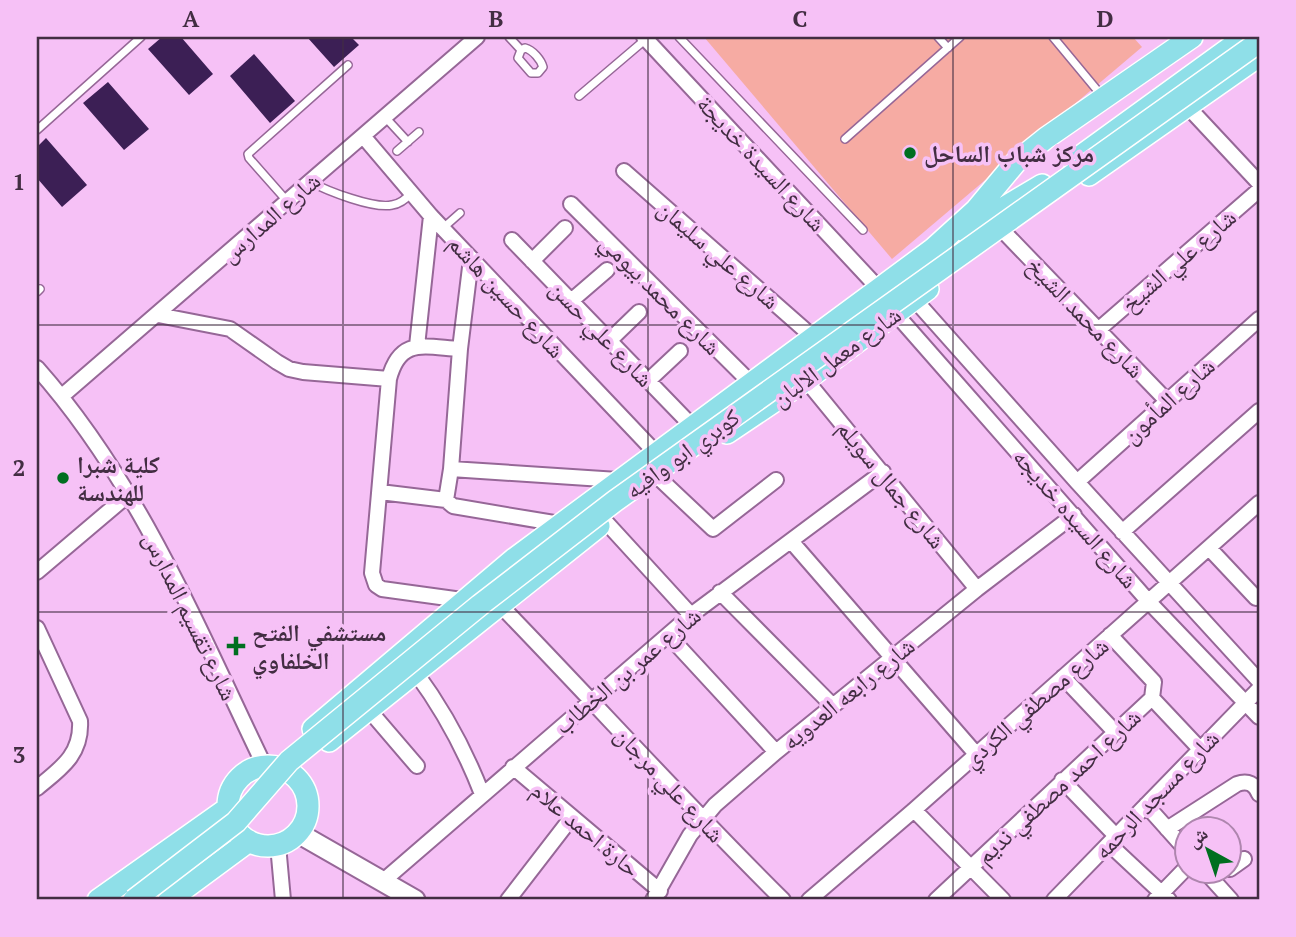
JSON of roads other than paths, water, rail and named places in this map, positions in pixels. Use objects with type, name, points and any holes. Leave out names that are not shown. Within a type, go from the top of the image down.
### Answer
[{"type":"main road","name":"شارع معمل الالبان","points":[[275,767],[463,600],[618,480],[880,290],[933,249],[976,210],[1016,162],[1168,49],[1192,37]]},
{"type":"main road","points":[[933,249],[1034,191],[1245,37]]},
{"type":"main road","name":"كوبري ابو وافيه","points":[[134,900],[236,822],[289,761],[480,605],[615,501],[1179,106],[1259,42]]},
{"type":"main road","name":"شارع معمل الالبان","points":[[275,767],[369,710],[660,479],[806,380],[1179,106],[1259,56]]},
{"type":"main road","points":[[1013,228],[1179,106]]},
{"type":"main road","points":[[822,333],[847,348]]},
{"type":"main road","points":[[275,767],[304,787],[308,800],[305,821],[298,833],[278,845],[266,846],[249,841],[235,829],[228,808],[230,792],[238,779],[250,770],[275,767]]},
{"type":"main road","points":[[98,900],[228,808]]},
{"type":"main road","points":[[169,900],[249,841]]},
{"type":"street","name":"شارع المدارس","points":[[62,396],[477,37]]},
{"type":"street","name":"شارع السيدة خديجة","points":[[645,38],[880,290]]},
{"type":"street","points":[[1179,106],[1259,183]]},
{"type":"street","name":"شارع حسين هاشم","points":[[363,136],[442,228],[655,453]]},
{"type":"street","name":"شارع علي سليمان","points":[[624,171],[822,333]]},
{"type":"street","name":"شارع علي الشيخ","points":[[1098,330],[1259,190]]},
{"type":"street","name":"شارع محمد بيومي","points":[[571,204],[752,384]]},
{"type":"street","points":[[417,346],[431,216]]},
{"type":"street","points":[[532,261],[565,228]]},
{"type":"street","name":"شارع محمد الشيخ","points":[[1013,228],[1098,330],[1167,401]]},
{"type":"street","name":"شارع علي حسن","points":[[512,240],[692,426]]},
{"type":"street","points":[[446,500],[471,259]]},
{"type":"street","points":[[571,301],[607,270]]},
{"type":"street","name":"شارع السيده خديجه","points":[[915,299],[1080,486],[1259,681]]},
{"type":"street","points":[[609,341],[639,312]]},
{"type":"street","points":[[158,314],[230,329],[289,369],[389,379]]},
{"type":"street","name":"شارع السيده خديجه","points":[[896,314],[1149,602],[1259,717]]},
{"type":"street","name":"شارع المأمون","points":[[1070,510],[1080,486],[1167,401],[1259,319]]},
{"type":"street","points":[[460,349],[417,346],[405,349],[393,364],[389,379],[372,573],[376,586],[382,589],[463,600]]},
{"type":"street","points":[[648,381],[680,351]]},
{"type":"street","name":"شارع تقسيم المدارس","points":[[37,368],[62,396],[129,494],[198,629],[275,767]]},
{"type":"street","name":"شارع جمال سويلم","points":[[806,380],[977,589]]},
{"type":"street","points":[[1122,532],[1259,411]]},
{"type":"street","points":[[451,469],[618,480]]},
{"type":"street","name":"شارع عمر بن الخطاب","points":[[382,882],[691,615],[883,472]]},
{"type":"street","points":[[660,479],[713,529],[776,480]]},
{"type":"street","points":[[380,492],[446,500],[453,506],[560,524]]},
{"type":"street","points":[[37,572],[129,494]]},
{"type":"street","name":"شارع مصطفي الكردي","points":[[809,900],[1259,503]]},
{"type":"street","name":"شارع رابعه العدويه","points":[[656,896],[690,835],[715,805],[1070,510]]},
{"type":"street","points":[[605,521],[691,615]]},
{"type":"street","points":[[792,541],[976,754]]},
{"type":"street","points":[[1209,548],[1256,598]]},
{"type":"street","points":[[720,592],[833,706]]},
{"type":"street","name":"شارع علي مرجان","points":[[500,605],[701,819],[783,900]]},
{"type":"street","points":[[37,628],[80,721],[81,734],[72,758],[37,789]]},
{"type":"street","points":[[668,635],[776,752]]},
{"type":"street","name":"شارع احمد مصطفي نديم","points":[[936,900],[1152,698],[1154,682],[1110,635]]},
{"type":"street","points":[[416,673],[453,727],[482,794]]},
{"type":"street","points":[[1063,677],[1115,732]]},
{"type":"street","name":"شارع مسجد الرحمه","points":[[1054,900],[1259,689]]},
{"type":"street","points":[[1152,698],[1200,749]]},
{"type":"street","points":[[369,710],[416,766]]},
{"type":"street","name":"حارة احمد علام","points":[[513,767],[572,817],[656,896]]},
{"type":"street","points":[[1062,780],[1162,898],[1174,883]]},
{"type":"street","points":[[1167,829],[1237,784],[1248,782],[1259,794]]},
{"type":"street","points":[[1146,805],[1174,837]]},
{"type":"street","points":[[914,810],[1003,900]]},
{"type":"street","points":[[508,900],[572,817]]},
{"type":"street","points":[[298,833],[415,900]]},
{"type":"street","points":[[278,845],[283,900]]},
{"type":"street","points":[[1216,884],[1231,900]]},
{"type":"lane","points":[[37,130],[141,37]]},
{"type":"lane","points":[[509,37],[521,50]]},
{"type":"lane","points":[[679,37],[863,230]]},
{"type":"lane","points":[[938,37],[947,48]]},
{"type":"lane","points":[[845,139],[960,37]]},
{"type":"lane","points":[[1053,37],[1104,98]]},
{"type":"lane","points":[[579,96],[645,38]]},
{"type":"lane","points":[[288,201],[248,154],[348,65]]},
{"type":"lane","points":[[385,117],[408,142]]},
{"type":"lane","points":[[397,151],[419,132]]},
{"type":"lane","points":[[311,182],[336,194],[389,206],[397,204],[411,193]]},
{"type":"lane","points":[[442,228],[460,213]]},
{"type":"place","name":"مركز شباب الساحل","points":[[910,153]]},
{"type":"place","name":"كلية شبرا للهندسة","points":[[63,478]]},
{"type":"place","name":"مستشفي الفتح الخلفاوي","points":[[236,646]]}]
